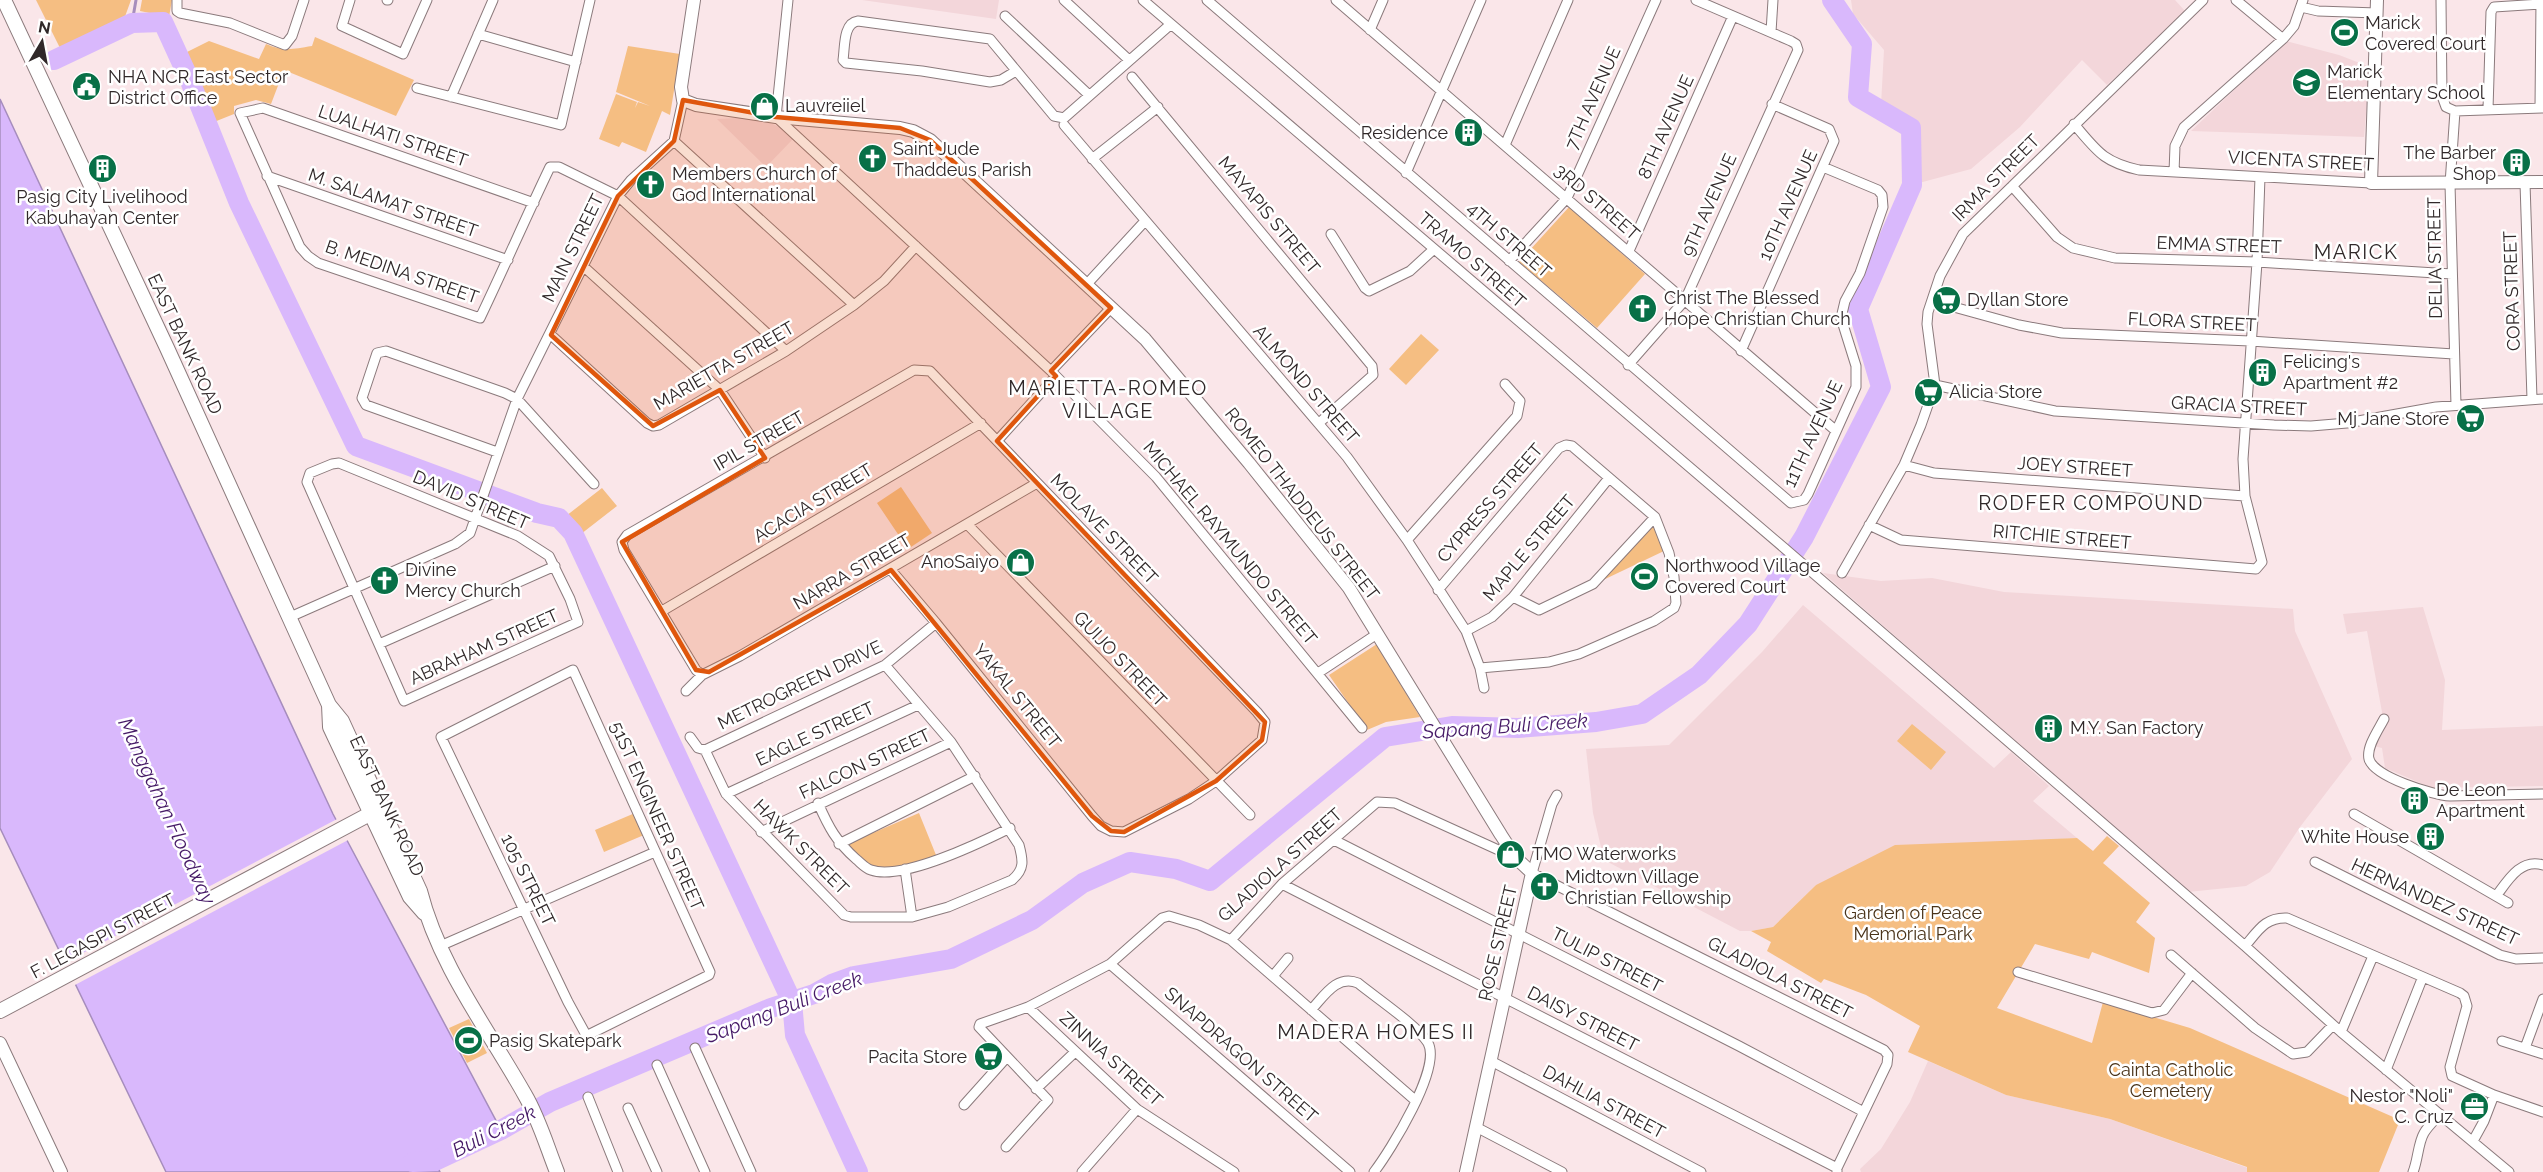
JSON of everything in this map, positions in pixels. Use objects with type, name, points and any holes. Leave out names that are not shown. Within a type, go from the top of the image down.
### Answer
[{"type":"main road","name":"EAST BANK ROAD","points":[[3,0],[148,305],[328,705],[342,721],[376,811],[420,891],[427,916],[467,999],[528,1101],[557,1172]]},
{"type":"main road","name":"F. LEGASPI STREET","points":[[6,1008],[376,811]]},
{"type":"street","points":[[177,0],[177,11],[180,14],[230,23],[285,45],[292,36],[304,0]]},
{"type":"street","points":[[350,0],[342,26],[403,54],[427,0]]},
{"type":"street","points":[[451,96],[493,0]]},
{"type":"street","points":[[417,88],[561,125],[590,0]]},
{"type":"street","points":[[694,0],[681,87],[683,100],[674,141],[854,305]]},
{"type":"street","points":[[776,117],[788,0]]},
{"type":"street","points":[[1064,0],[1129,60]]},
{"type":"street","name":"TRAMO STREET","points":[[1143,0],[1803,565],[2245,946],[2386,1071],[2508,1172]]},
{"type":"street","name":"4TH STREET","points":[[1207,0],[1628,365],[1791,503]]},
{"type":"street","name":"3RD STREET","points":[[1336,0],[1835,430]]},
{"type":"street","points":[[1370,30],[1383,0]]},
{"type":"street","points":[[1406,173],[1481,0]]},
{"type":"street","points":[[1505,145],[1568,0]]},
{"type":"street","name":"7TH AVENUE","points":[[1509,261],[1566,198],[1656,0]]},
{"type":"street","points":[[1696,0],[1771,32],[1773,0]]},
{"type":"street","name":"IRMA STREET","points":[[1842,573],[1904,465],[1935,385],[1927,324],[1940,276],[1962,234],[2203,0]]},
{"type":"street","points":[[2236,0],[2283,39]]},
{"type":"street","points":[[2371,183],[2377,0]]},
{"type":"street","points":[[2441,0],[2442,96],[2446,107],[2455,111],[2542,108],[2541,2],[2494,7],[2491,12],[2488,109]]},
{"type":"street","points":[[2174,172],[2175,146],[2184,127],[2283,39],[2294,26],[2302,3],[2318,11],[2377,13]]},
{"type":"street","points":[[1005,16],[1089,95]]},
{"type":"street","name":"8TH AVENUE","points":[[1629,251],[1733,16]]},
{"type":"street","points":[[1016,71],[1001,80],[990,82],[844,62],[848,27],[858,21],[990,39],[1054,116],[1064,118],[1171,24]]},
{"type":"street","name":"9TH AVENUE","points":[[1628,365],[1685,300],[1772,104],[1796,56],[1796,44],[1771,32]]},
{"type":"street","points":[[478,34],[576,62]]},
{"type":"street","name":"MAYAPIS STREET","points":[[1132,77],[1372,366],[1373,375],[1318,423]]},
{"type":"street","name":"ROMEO THADDEUS STREET","points":[[683,100],[696,105],[776,117],[900,129],[922,134],[1087,284],[1145,339],[1249,463],[1349,588],[1516,858]]},
{"type":"street","name":"10TH AVENUE","points":[[1742,351],[1834,141],[1832,132],[1824,126],[1772,104]]},
{"type":"street","points":[[1092,159],[1158,107]]},
{"type":"street","name":"LUALHATI STREET","points":[[240,113],[263,108],[534,203]]},
{"type":"street","name":"DELIA STREET","points":[[2455,111],[2450,184],[2456,405]]},
{"type":"street","name":"B. MEDINA STREET","points":[[240,113],[300,247],[308,256],[318,263],[480,318],[550,167],[559,167],[618,196]]},
{"type":"street","name":"MICHAEL RAYMUNDO STREET","points":[[776,117],[1054,374],[1156,477],[1362,728]]},
{"type":"street","name":"VICENTA STREET","points":[[2074,124],[2110,162],[2139,170],[2371,183],[2543,182]]},
{"type":"street","name":"ALMOND STREET","points":[[1064,125],[1347,457],[1407,540],[1466,631],[1480,668],[1484,688]]},
{"type":"street","name":"MAIN STREET","points":[[476,519],[488,478],[517,399],[551,335],[618,196],[631,180],[674,141]]},
{"type":"street","name":"11TH AVENUE","points":[[1791,503],[1804,500],[1808,494],[1856,387],[1856,366],[1841,318],[1845,301],[1860,273],[1883,207],[1878,190],[1823,166]]},
{"type":"street","name":"M. SALAMAT STREET","points":[[267,176],[508,260]]},
{"type":"street","points":[[2245,496],[2243,459],[2257,262],[2260,177]]},
{"type":"street","name":"CORA STREET","points":[[2525,183],[2532,399]]},
{"type":"street","name":"EMMA STREET","points":[[2012,186],[2057,237],[2073,248],[2115,258],[2257,262],[2452,274]]},
{"type":"street","points":[[618,196],[786,351]]},
{"type":"street","points":[[1087,284],[1145,221]]},
{"type":"street","points":[[1331,234],[1369,291],[1410,271],[1434,249]]},
{"type":"street","name":"MARIETTA STREET","points":[[551,335],[653,426],[659,425],[786,351],[854,305],[884,280],[916,246]]},
{"type":"street","points":[[584,266],[720,390],[765,458]]},
{"type":"street","name":"FLORA STREET","points":[[1932,301],[2019,325],[2062,333],[2250,341],[2454,354]]},
{"type":"street","points":[[997,441],[1111,308]]},
{"type":"street","points":[[497,452],[363,403],[362,398],[376,357],[382,351],[506,393],[517,399],[594,484]]},
{"type":"street","name":"MOLAVE STREET","points":[[914,370],[930,371],[1265,722],[1262,740],[1216,781]]},
{"type":"street","name":"IPIL STREET","points":[[662,611],[624,550],[622,542],[627,535],[765,458],[914,370]]},
{"type":"street","points":[[1407,540],[1517,416],[1520,401],[1505,384]]},
{"type":"street","name":"GRACIA STREET","points":[[1935,385],[2055,411],[2311,426],[2347,423],[2456,405],[2543,399]]},
{"type":"street","name":"ACACIA STREET","points":[[662,611],[981,423]]},
{"type":"street","name":"CYPRESS STREET","points":[[1438,590],[1559,448],[1566,445],[1572,446],[1609,478]]},
{"type":"street","name":"DAVID STREET","points":[[354,588],[307,482],[310,473],[332,464],[339,463],[518,536],[549,556],[578,622]]},
{"type":"street","name":"JOEY STREET","points":[[1904,465],[1934,473],[2245,496]]},
{"type":"street","points":[[1480,668],[1549,662],[1579,654],[1654,621],[1674,608],[1676,603],[1674,577],[1664,535],[1655,517],[1609,478]]},
{"type":"street","name":"MAPLE STREET","points":[[1466,631],[1492,616],[1513,597],[1609,478]]},
{"type":"street","name":"NARRA STREET","points":[[687,691],[702,675],[740,656],[891,570],[1037,483]]},
{"type":"street","name":"RITCHIE STREET","points":[[1869,525],[1903,540],[2256,569],[2262,562],[2245,496]]},
{"type":"street","points":[[1513,597],[1539,610],[1593,584],[1655,517]]},
{"type":"street","points":[[290,617],[455,544],[470,533],[476,519]]},
{"type":"street","name":"GUIJO STREET","points":[[967,524],[1250,815]]},
{"type":"street","points":[[354,588],[379,644],[555,566]]},
{"type":"street","name":"YAKAL STREET","points":[[891,570],[1101,826],[1111,831],[1124,832],[1189,799],[1216,781]]},
{"type":"street","points":[[662,611],[696,670],[702,675]]},
{"type":"street","name":"ABRAHAM STREET","points":[[379,644],[404,701],[578,622]]},
{"type":"street","name":"METROGREEN DRIVE","points":[[705,750],[885,665],[936,623]]},
{"type":"street","points":[[1318,673],[1377,633]]},
{"type":"street","name":"HAWK STREET","points":[[690,737],[698,748],[705,750],[726,794],[844,915],[912,917],[948,907],[1012,880],[1020,873],[1023,864],[1020,845],[1010,828],[951,742],[885,665]]},
{"type":"street","name":"105 STREET","points":[[573,670],[441,737],[568,1002],[588,1035]]},
{"type":"street","name":"51ST ENGINEER STREET","points":[[573,670],[710,969],[708,975],[588,1035]]},
{"type":"street","name":"EAGLE STREET","points":[[726,794],[918,705]]},
{"type":"street","points":[[2384,718],[2370,748],[2370,761],[2374,767],[2408,785],[2438,795],[2450,796],[2543,794]]},
{"type":"street","name":"FALCON STREET","points":[[761,832],[818,803],[951,742]]},
{"type":"street","points":[[839,844],[975,776]]},
{"type":"street","name":"ROSE STREET","points":[[1466,1172],[1532,873],[1552,804],[1557,795]]},
{"type":"street","name":"GLADIOLA STREET","points":[[1007,1057],[979,1027],[982,1023],[1028,1007],[1110,964],[1162,918],[1169,916],[1199,925],[1231,940],[1282,884],[1370,807],[1377,802],[1386,801],[1516,858],[1532,873],[1884,1050],[1888,1055],[1887,1064],[1862,1111]]},
{"type":"street","points":[[818,803],[839,844],[868,870],[885,874],[977,844],[1010,828]]},
{"type":"street","points":[[2354,814],[2508,903]]},
{"type":"street","name":"TULIP STREET","points":[[1335,840],[1520,933],[1862,1111]]},
{"type":"street","points":[[441,946],[655,852]]},
{"type":"street","name":"HERNANDEZ STREET","points":[[2315,862],[2500,955],[2516,959],[2543,958]]},
{"type":"street","points":[[2497,895],[2512,873],[2538,863],[2543,865]]},
{"type":"street","points":[[905,869],[912,917]]},
{"type":"street","name":"DAISY STREET","points":[[1282,884],[1837,1170]]},
{"type":"street","points":[[2245,946],[2265,922],[2275,918],[2287,918],[2464,996],[2467,1006],[2449,1071],[2456,1078],[2494,1095],[2543,1112]]},
{"type":"street","points":[[1231,940],[1416,1101]]},
{"type":"street","points":[[2171,955],[2255,1028],[2293,1054],[2307,1053],[2333,1025]]},
{"type":"street","points":[[2341,1032],[2373,956]]},
{"type":"street","points":[[1273,976],[1288,958]]},
{"type":"street","name":"SNAPDRAGON STREET","points":[[1110,964],[1350,1172]]},
{"type":"street","points":[[2018,972],[2152,1012],[2164,1010],[2192,973]]},
{"type":"street","points":[[2386,1071],[2422,979]]},
{"type":"street","points":[[1311,1010],[1337,982],[1351,980],[1358,982],[1421,1035],[1430,1049],[1430,1059],[1416,1101],[1401,1134],[1374,1172]]},
{"type":"street","points":[[2525,1048],[2543,999]]},
{"type":"street","name":"ZINNIA STREET","points":[[1028,1007],[1137,1109],[1233,1172]]},
{"type":"street","points":[[2502,1041],[2543,1054]]},
{"type":"street","points":[[0,1043],[61,1172]]},
{"type":"street","points":[[695,1048],[752,1172]]},
{"type":"street","points":[[1036,1089],[1075,1052]]},
{"type":"street","points":[[964,1105],[1007,1057],[1048,1101],[1006,1147]]},
{"type":"street","name":"DAHLIA STREET","points":[[1491,1061],[1701,1172]]},
{"type":"street","points":[[657,1065],[705,1172]]},
{"type":"street","points":[[2473,1141],[2494,1095]]},
{"type":"street","points":[[588,1097],[618,1172]]},
{"type":"street","points":[[628,1107],[657,1172]]},
{"type":"street","points":[[1082,1172],[1137,1109]]},
{"type":"street","points":[[1837,1170],[1862,1111]]},
{"type":"street","points":[[2413,1172],[2419,1157],[2419,1145],[2423,1134],[2440,1114]]},
{"type":"street","points":[[1476,1127],[1562,1172]]},
{"type":"highlighted area","points":[[683,100],[776,117],[900,128],[930,140],[1111,308],[1051,371],[1056,376],[997,441],[1265,722],[1262,740],[1216,781],[1124,832],[1111,831],[1092,816],[891,570],[709,672],[696,670],[622,542],[765,458],[720,390],[653,426],[551,335],[618,196],[674,141]]},
{"type":"shaded area","points":[[862,0],[999,0],[996,19]]},
{"type":"shaded area","points":[[1851,0],[2175,0],[2185,11],[2107,85],[2082,60],[2020,127],[1971,169],[1919,183],[1920,128],[1881,105],[1884,50],[1853,14]]},
{"type":"shaded area","name":"Marick Elementary School","points":[[2286,41],[2339,55],[2370,67],[2364,137],[2191,131]]},
{"type":"shaded area","points":[[758,117],[783,129],[793,139],[766,167],[717,119]]},
{"type":"shaded area","points":[[1823,573],[1881,581],[1932,578],[2004,592],[2293,609],[2295,631],[2352,759],[2300,827],[2270,872],[2246,886],[2188,892]]},
{"type":"shaded area","name":"M.Y. San Factory","points":[[1803,605],[1994,768],[2011,752],[2049,786],[2033,801],[2077,838],[2029,841],[1816,885],[1773,927],[1751,931],[1740,931],[1604,860],[1593,813],[1586,749],[1669,745],[1762,652]]},
{"type":"shaded area","points":[[2423,607],[2445,680],[2442,730],[2543,726],[2543,786],[2432,788],[2385,768],[2382,748],[2373,746],[2382,712],[2367,631],[2347,634],[2343,614]]},
{"type":"shaded area","points":[[1928,1061],[2006,1095],[2110,1119],[2248,1168],[2247,1172],[1861,1172],[1860,1169],[1881,1149],[1910,1102]]},
{"type":"green space","points":[[36,0],[131,0],[123,22],[61,50]]},
{"type":"green space","points":[[142,0],[172,0],[169,17],[140,11]]},
{"type":"green space","points":[[315,37],[414,80],[396,116],[284,70],[271,104],[256,100],[234,106],[234,114],[214,122],[185,53],[209,41],[259,59],[266,44],[284,49],[299,48],[312,46]]},
{"type":"green space","points":[[628,46],[680,54],[670,115],[662,111],[646,152],[622,142],[619,147],[599,139],[616,94],[637,102],[635,108],[638,102],[650,106],[616,92]]},
{"type":"green space","points":[[1569,207],[1645,274],[1597,328],[1519,262]]},
{"type":"green space","points":[[1421,334],[1439,350],[1406,385],[1389,369]]},
{"type":"green space","points":[[901,487],[932,533],[908,549],[877,503]]},
{"type":"green space","points":[[602,488],[617,506],[581,534],[566,516]]},
{"type":"green space","points":[[1655,523],[1664,551],[1601,581]]},
{"type":"green space","points":[[1377,644],[1420,717],[1386,722],[1367,730],[1329,675]]},
{"type":"green space","points":[[1912,724],[1946,752],[1931,770],[1897,741]]},
{"type":"green space","points":[[635,813],[644,835],[604,852],[595,830]]},
{"type":"green space","points":[[919,813],[936,855],[908,866],[888,870],[870,864],[845,845]]},
{"type":"green space","points":[[2107,836],[2119,846],[2103,863],[2150,903],[2136,922],[2155,938],[2149,973],[2092,952],[2089,959],[2035,944],[1997,1008],[2092,1043],[2103,1002],[2190,1028],[2400,1120],[2379,1172],[2247,1172],[2247,1167],[2110,1119],[2006,1095],[1908,1052],[1920,1026],[1866,995],[1824,979],[1821,983],[1767,951],[1771,942],[1751,931],[1773,927],[1816,885],[1895,845],[2077,838],[2093,851]]},
{"type":"green space","name":"Pasig Skatepark","points":[[469,1019],[487,1053],[467,1063],[449,1028]]},
{"type":"water","points":[[0,99],[333,814],[501,1130],[435,1161],[440,1172],[166,1172],[0,828]]},
{"type":"pier","points":[[339,818],[350,839],[73,986],[62,964]]},
{"type":"waterway","points":[[132,23],[136,0]]},
{"type":"waterway","name":"Sapang Buli Creek","points":[[413,1162],[435,1161],[501,1130],[550,1102],[771,1008],[814,994],[832,984],[854,976],[951,959],[1032,920],[1083,883],[1130,862],[1176,869],[1210,881],[1385,737],[1452,726],[1518,728],[1596,722],[1642,714],[1699,675],[1748,624],[1804,537],[1881,387],[1858,309],[1912,185],[1911,128],[1858,97],[1862,44],[1832,0]]},
{"type":"waterway","points":[[54,60],[132,23],[163,22],[190,81],[239,203],[356,446],[537,513],[559,518],[573,533],[792,1002],[795,1035],[858,1172]]},
{"type":"place","name":"Marick Covered Court","points":[[2344,33]]},
{"type":"place","name":"Marick Elementary School","points":[[2306,82]]},
{"type":"place","name":"NHA NCR East Sector District Office","points":[[87,87]]},
{"type":"place","name":"Lauvreiiel","points":[[764,106]]},
{"type":"place","name":"Residence","points":[[1469,133]]},
{"type":"place","name":"Saint Jude Thaddeus Parish","points":[[872,159]]},
{"type":"place","name":"The Barber Shop","points":[[2517,163]]},
{"type":"place","name":"Pasig City Livelihood Kabuhayan Center","points":[[102,168]]},
{"type":"place","name":"Members Church of God International","points":[[651,184]]},
{"type":"place","name":"Dyllan Store","points":[[1946,300]]},
{"type":"place","name":"Christ The Blessed Hope Christian Church","points":[[1643,308]]},
{"type":"place","name":"Felicing's Apartment #2","points":[[2262,372]]},
{"type":"place","name":"Alicia Store","points":[[1928,392]]},
{"type":"place","name":"Mj Jane Store","points":[[2470,419]]},
{"type":"place","name":"AnoSaiyo","points":[[1020,562]]},
{"type":"place","name":"Northwood Village Covered Court","points":[[1644,576]]},
{"type":"place","name":"Divine Mercy Church","points":[[384,580]]},
{"type":"place","name":"M.Y. San Factory","points":[[2049,728]]},
{"type":"place","name":"De Leon Apartment","points":[[2415,800]]},
{"type":"place","name":"White House","points":[[2430,837]]},
{"type":"place","name":"TMO Waterworks","points":[[1511,854]]},
{"type":"place","name":"Midtown Village Christian Fellowship","points":[[1544,887]]},
{"type":"place","name":"Pasig Skatepark","points":[[468,1041]]},
{"type":"place","name":"Pacita Store","points":[[988,1057]]},
{"type":"place","name":"Nestor \"Noli\" C. Cruz","points":[[2474,1106]]},
{"type":"district","name":"MARICK","points":[[2356,252]]},
{"type":"district","name":"MARIETTA-ROMEO VILLAGE","points":[[1108,400]]},
{"type":"district","name":"RODFER COMPOUND","points":[[2091,503]]},
{"type":"district","name":"MADERA HOMES II","points":[[1376,1032]]},
{"type":"water label","name":"Manggahan Floodway","points":[[167,811]]},
{"type":"water label","name":"Buli Creek","points":[[494,1131]]},
{"type":"park label","name":"Garden of Peace Memorial Park","points":[[1913,923]]},
{"type":"park label","name":"Cainta Catholic Cemetery","points":[[2171,1080]]}]
